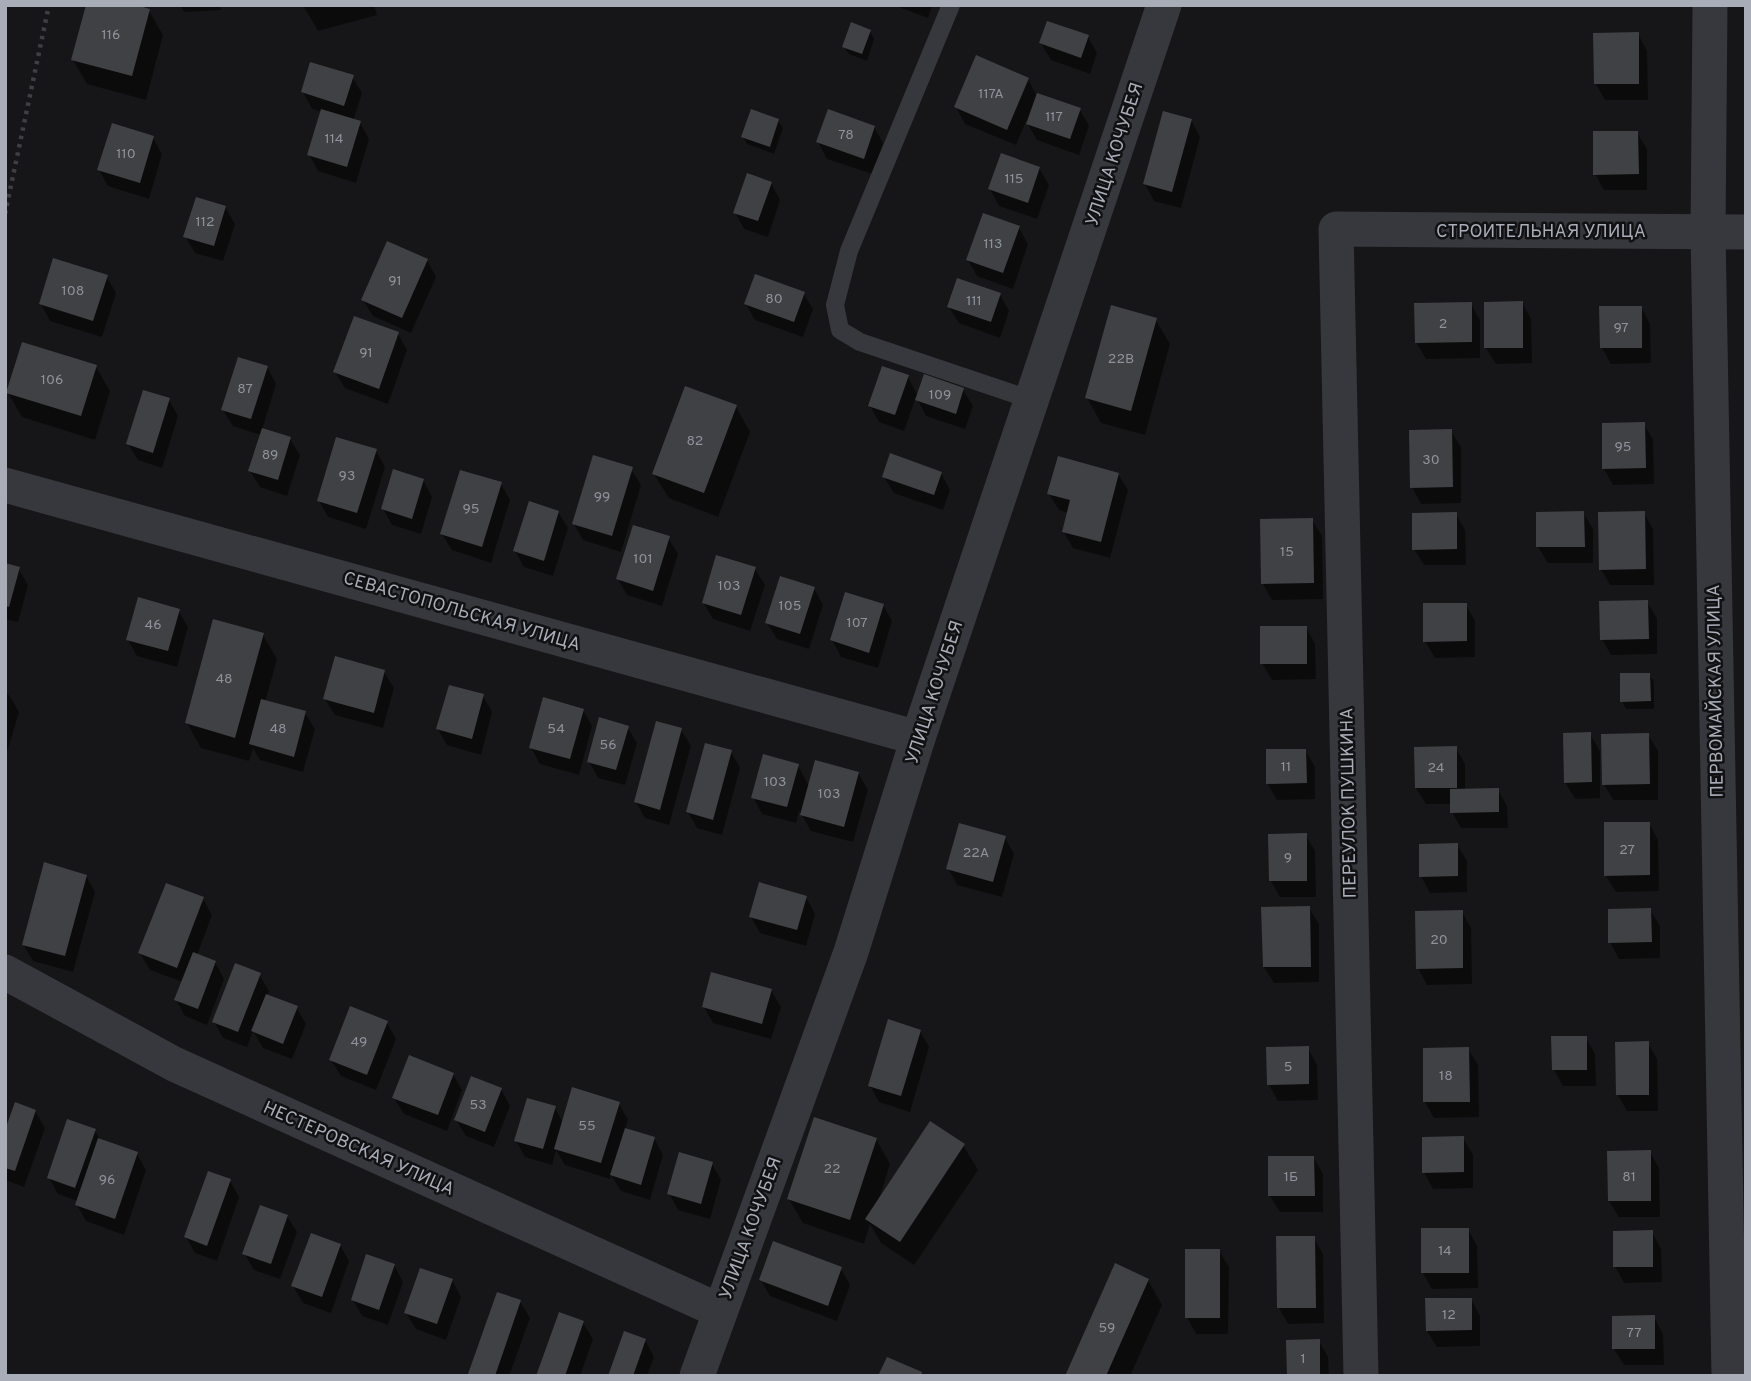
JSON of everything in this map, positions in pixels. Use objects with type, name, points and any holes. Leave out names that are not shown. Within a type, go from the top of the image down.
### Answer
[{"type":"street","name":"ПЕРВОМАЙСКАЯ УЛИЦА","points":[[1710,5],[1708,233],[1731,735],[1729,1376]]},
{"type":"street","name":"УЛИЦА КОЧУБЕЯ","points":[[697,1376],[851,951],[918,738],[1161,6]]},
{"type":"street","name":"СТРОИТЕЛЬНАЯ УЛИЦА","points":[[1336,229],[1746,232]]},
{"type":"street","name":"ПЕРЕУЛОК ПУШКИНА","points":[[1336,229],[1361,1376]]},
{"type":"street","name":"СЕВАСТОПОЛЬСКАЯ УЛИЦА","points":[[5,485],[918,738]]},
{"type":"street","name":"НЕСТЕРОВСКАЯ УЛИЦА","points":[[5,972],[174,1063],[720,1311]]},
{"type":"lane","points":[[951,5],[849,251],[835,305],[840,330],[860,342],[1032,400]]},
{"type":"path","points":[[5,214],[49,5]]},
{"type":"building","points":[[86,5],[136,5],[150,9],[132,76],[71,60]]},
{"type":"building","points":[[1047,21],[1089,35],[1081,58],[1039,43]]},
{"type":"building","points":[[851,22],[871,30],[862,54],[842,47]]},
{"type":"building","points":[[1639,32],[1639,84],[1594,84],[1593,33]]},
{"type":"building","points":[[976,55],[1029,78],[1007,130],[954,107]]},
{"type":"building","points":[[310,62],[354,75],[344,106],[301,92]]},
{"type":"building","points":[[1037,93],[1081,108],[1070,139],[1026,124]]},
{"type":"building","points":[[321,109],[361,121],[347,167],[307,155]]},
{"type":"building","points":[[751,109],[779,119],[770,147],[741,137]]},
{"type":"building","points":[[828,109],[875,126],[864,159],[816,142]]},
{"type":"building","points":[[1163,111],[1192,119],[1172,192],[1143,184]]},
{"type":"building","points":[[112,123],[154,136],[140,183],[97,170]]},
{"type":"building","points":[[1593,131],[1638,131],[1639,174],[1593,175]]},
{"type":"building","points":[[1001,153],[1040,167],[1028,203],[988,189]]},
{"type":"building","points":[[747,173],[772,182],[758,221],[733,213]]},
{"type":"building","points":[[196,197],[226,206],[214,246],[183,237]]},
{"type":"building","points":[[983,213],[1020,226],[1003,273],[966,260]]},
{"type":"building","points":[[387,241],[428,259],[402,318],[361,300]]},
{"type":"building","points":[[53,258],[108,275],[93,321],[39,304]]},
{"type":"building","points":[[755,274],[805,292],[794,322],[744,304]]},
{"type":"building","points":[[957,278],[1001,293],[991,322],[947,307]]},
{"type":"building","points":[[1523,301],[1523,348],[1484,348],[1484,302]]},
{"type":"building","points":[[1472,302],[1472,342],[1415,343],[1414,303]]},
{"type":"building","points":[[1111,305],[1157,318],[1131,411],[1085,398]]},
{"type":"building","points":[[1599,306],[1642,306],[1642,348],[1600,348]]},
{"type":"building","points":[[354,316],[399,332],[379,389],[333,372]]},
{"type":"building","points":[[22,342],[97,365],[81,416],[6,393]]},
{"type":"building","points":[[238,357],[268,366],[251,419],[221,410]]},
{"type":"building","points":[[882,366],[909,375],[895,415],[868,406]]},
{"type":"building","points":[[924,374],[964,388],[956,414],[915,400]]},
{"type":"building","points":[[685,386],[737,405],[704,493],[652,474]]},
{"type":"building","points":[[143,390],[170,398],[153,453],[126,444]]},
{"type":"building","points":[[1645,422],[1646,468],[1602,469],[1602,423]]},
{"type":"building","points":[[262,428],[291,437],[278,480],[248,471]]},
{"type":"building","points":[[1452,429],[1453,487],[1410,488],[1409,430]]},
{"type":"building","points":[[336,437],[377,449],[357,513],[317,501]]},
{"type":"building","points":[[890,453],[942,472],[934,495],[882,477]]},
{"type":"building","points":[[593,455],[633,467],[612,536],[572,524]]},
{"type":"building","points":[[1058,456],[1119,473],[1101,542],[1062,532],[1070,500],[1047,494]]},
{"type":"building","points":[[393,469],[424,479],[412,519],[381,509]]},
{"type":"building","points":[[460,470],[502,482],[482,547],[440,534]]},
{"type":"building","points":[[529,501],[559,511],[544,561],[513,551]]},
{"type":"building","points":[[1584,511],[1585,547],[1536,547],[1536,512]]},
{"type":"building","points":[[1645,511],[1646,569],[1599,570],[1598,512]]},
{"type":"building","points":[[1457,512],[1457,549],[1412,550],[1412,513]]},
{"type":"building","points":[[1313,518],[1314,583],[1261,584],[1260,519]]},
{"type":"building","points":[[633,525],[670,536],[653,591],[616,579]]},
{"type":"building","points":[[716,555],[756,567],[741,615],[702,603]]},
{"type":"building","points":[[5,563],[20,567],[9,607],[5,606]]},
{"type":"building","points":[[780,576],[815,587],[800,634],[765,623]]},
{"type":"building","points":[[845,592],[884,604],[869,653],[830,640]]},
{"type":"building","points":[[138,597],[180,609],[168,651],[126,640]]},
{"type":"building","points":[[1648,600],[1649,639],[1600,640],[1599,601]]},
{"type":"building","points":[[1423,603],[1467,603],[1467,641],[1423,642]]},
{"type":"building","points":[[213,619],[264,633],[235,738],[185,723]]},
{"type":"building","points":[[1260,626],[1307,626],[1307,664],[1260,664]]},
{"type":"building","points":[[335,656],[385,670],[374,713],[323,699]]},
{"type":"building","points":[[1620,673],[1650,673],[1651,701],[1620,702]]},
{"type":"building","points":[[449,685],[484,694],[472,739],[436,729]]},
{"type":"building","points":[[543,697],[584,709],[570,759],[529,748]]},
{"type":"building","points":[[261,699],[306,711],[294,757],[249,744]]},
{"type":"building","points":[[599,717],[629,726],[616,770],[587,762]]},
{"type":"building","points":[[656,721],[682,728],[660,810],[634,802]]},
{"type":"building","points":[[1591,732],[1592,782],[1564,783],[1563,733]]},
{"type":"building","points":[[1649,733],[1650,784],[1602,785],[1601,734]]},
{"type":"building","points":[[705,743],[732,750],[713,820],[686,812]]},
{"type":"building","points":[[1457,746],[1457,788],[1415,788],[1414,747]]},
{"type":"building","points":[[1266,749],[1306,749],[1307,783],[1266,784]]},
{"type":"building","points":[[763,754],[799,764],[787,807],[751,798]]},
{"type":"building","points":[[815,760],[859,772],[844,827],[800,815]]},
{"type":"building","points":[[1499,788],[1499,812],[1450,813],[1450,789]]},
{"type":"building","points":[[1604,822],[1650,822],[1650,875],[1604,876]]},
{"type":"building","points":[[959,823],[1006,836],[993,882],[946,869]]},
{"type":"building","points":[[1307,833],[1307,881],[1269,881],[1268,834]]},
{"type":"building","points":[[1458,843],[1458,876],[1419,877],[1419,844]]},
{"type":"building","points":[[44,862],[87,875],[65,956],[22,945]]},
{"type":"building","points":[[759,882],[807,896],[797,930],[749,917]]},
{"type":"building","points":[[166,883],[204,897],[177,968],[138,953]]},
{"type":"building","points":[[1310,906],[1311,967],[1263,967],[1261,907]]},
{"type":"building","points":[[1651,908],[1652,942],[1608,943],[1608,909]]},
{"type":"building","points":[[1463,910],[1463,968],[1416,969],[1415,911]]},
{"type":"building","points":[[193,952],[216,961],[198,1009],[174,1000]]},
{"type":"building","points":[[235,963],[261,973],[238,1032],[212,1022]]},
{"type":"building","points":[[711,972],[772,989],[762,1024],[702,1007]]},
{"type":"building","points":[[266,994],[298,1006],[283,1044],[251,1031]]},
{"type":"building","points":[[350,1006],[388,1021],[367,1075],[329,1060]]},
{"type":"building","points":[[888,1019],[921,1030],[901,1096],[868,1086]]},
{"type":"building","points":[[1551,1036],[1587,1036],[1587,1070],[1552,1070]]},
{"type":"building","points":[[1649,1041],[1649,1095],[1616,1095],[1615,1042]]},
{"type":"building","points":[[1309,1046],[1309,1084],[1267,1085],[1266,1047]]},
{"type":"building","points":[[1469,1047],[1470,1102],[1423,1102],[1423,1048]]},
{"type":"building","points":[[409,1055],[454,1073],[438,1115],[392,1098]]},
{"type":"building","points":[[471,1076],[502,1088],[485,1132],[454,1120]]},
{"type":"building","points":[[572,1087],[620,1102],[601,1163],[554,1149]]},
{"type":"building","points":[[527,1098],[556,1106],[543,1149],[514,1141]]},
{"type":"building","points":[[15,1102],[36,1110],[15,1171],[5,1168],[5,1130]]},
{"type":"building","points":[[814,1117],[877,1138],[850,1220],[787,1199]]},
{"type":"building","points":[[67,1119],[96,1129],[75,1188],[47,1178]]},
{"type":"building","points":[[930,1121],[965,1144],[900,1242],[865,1219]]},
{"type":"building","points":[[625,1128],[655,1137],[641,1185],[610,1175]]},
{"type":"building","points":[[1464,1136],[1464,1172],[1422,1173],[1422,1137]]},
{"type":"building","points":[[98,1138],[138,1152],[115,1219],[75,1205]]},
{"type":"building","points":[[1651,1150],[1651,1201],[1608,1201],[1607,1151]]},
{"type":"building","points":[[679,1152],[713,1162],[701,1204],[667,1194]]},
{"type":"building","points":[[1268,1156],[1314,1156],[1315,1196],[1268,1196]]},
{"type":"building","points":[[208,1171],[231,1179],[207,1246],[184,1237]]},
{"type":"building","points":[[260,1205],[288,1215],[271,1264],[242,1254]]},
{"type":"building","points":[[1421,1228],[1469,1228],[1469,1273],[1421,1273]]},
{"type":"building","points":[[1653,1230],[1653,1267],[1613,1267],[1613,1231]]},
{"type":"building","points":[[311,1233],[341,1244],[322,1297],[291,1286]]},
{"type":"building","points":[[1276,1236],[1315,1236],[1316,1308],[1277,1308]]},
{"type":"building","points":[[773,1241],[842,1267],[828,1306],[759,1280]]},
{"type":"building","points":[[1185,1249],[1220,1249],[1220,1318],[1185,1318]]},
{"type":"building","points":[[366,1254],[395,1264],[379,1310],[351,1300]]},
{"type":"building","points":[[1115,1263],[1149,1279],[1106,1376],[1065,1376]]},
{"type":"building","points":[[420,1268],[453,1279],[437,1324],[404,1313]]},
{"type":"building","points":[[497,1292],[521,1300],[495,1376],[473,1376],[468,1374]]},
{"type":"building","points":[[1425,1298],[1472,1298],[1472,1330],[1426,1331]]},
{"type":"building","points":[[559,1312],[584,1321],[565,1376],[536,1376]]},
{"type":"building","points":[[1655,1315],[1655,1349],[1612,1349],[1612,1316]]},
{"type":"building","points":[[624,1331],[646,1339],[633,1376],[608,1376]]},
{"type":"building","points":[[1320,1339],[1320,1376],[1287,1376],[1286,1340]]},
{"type":"building","points":[[887,1357],[922,1372],[921,1376],[878,1376]]}]
